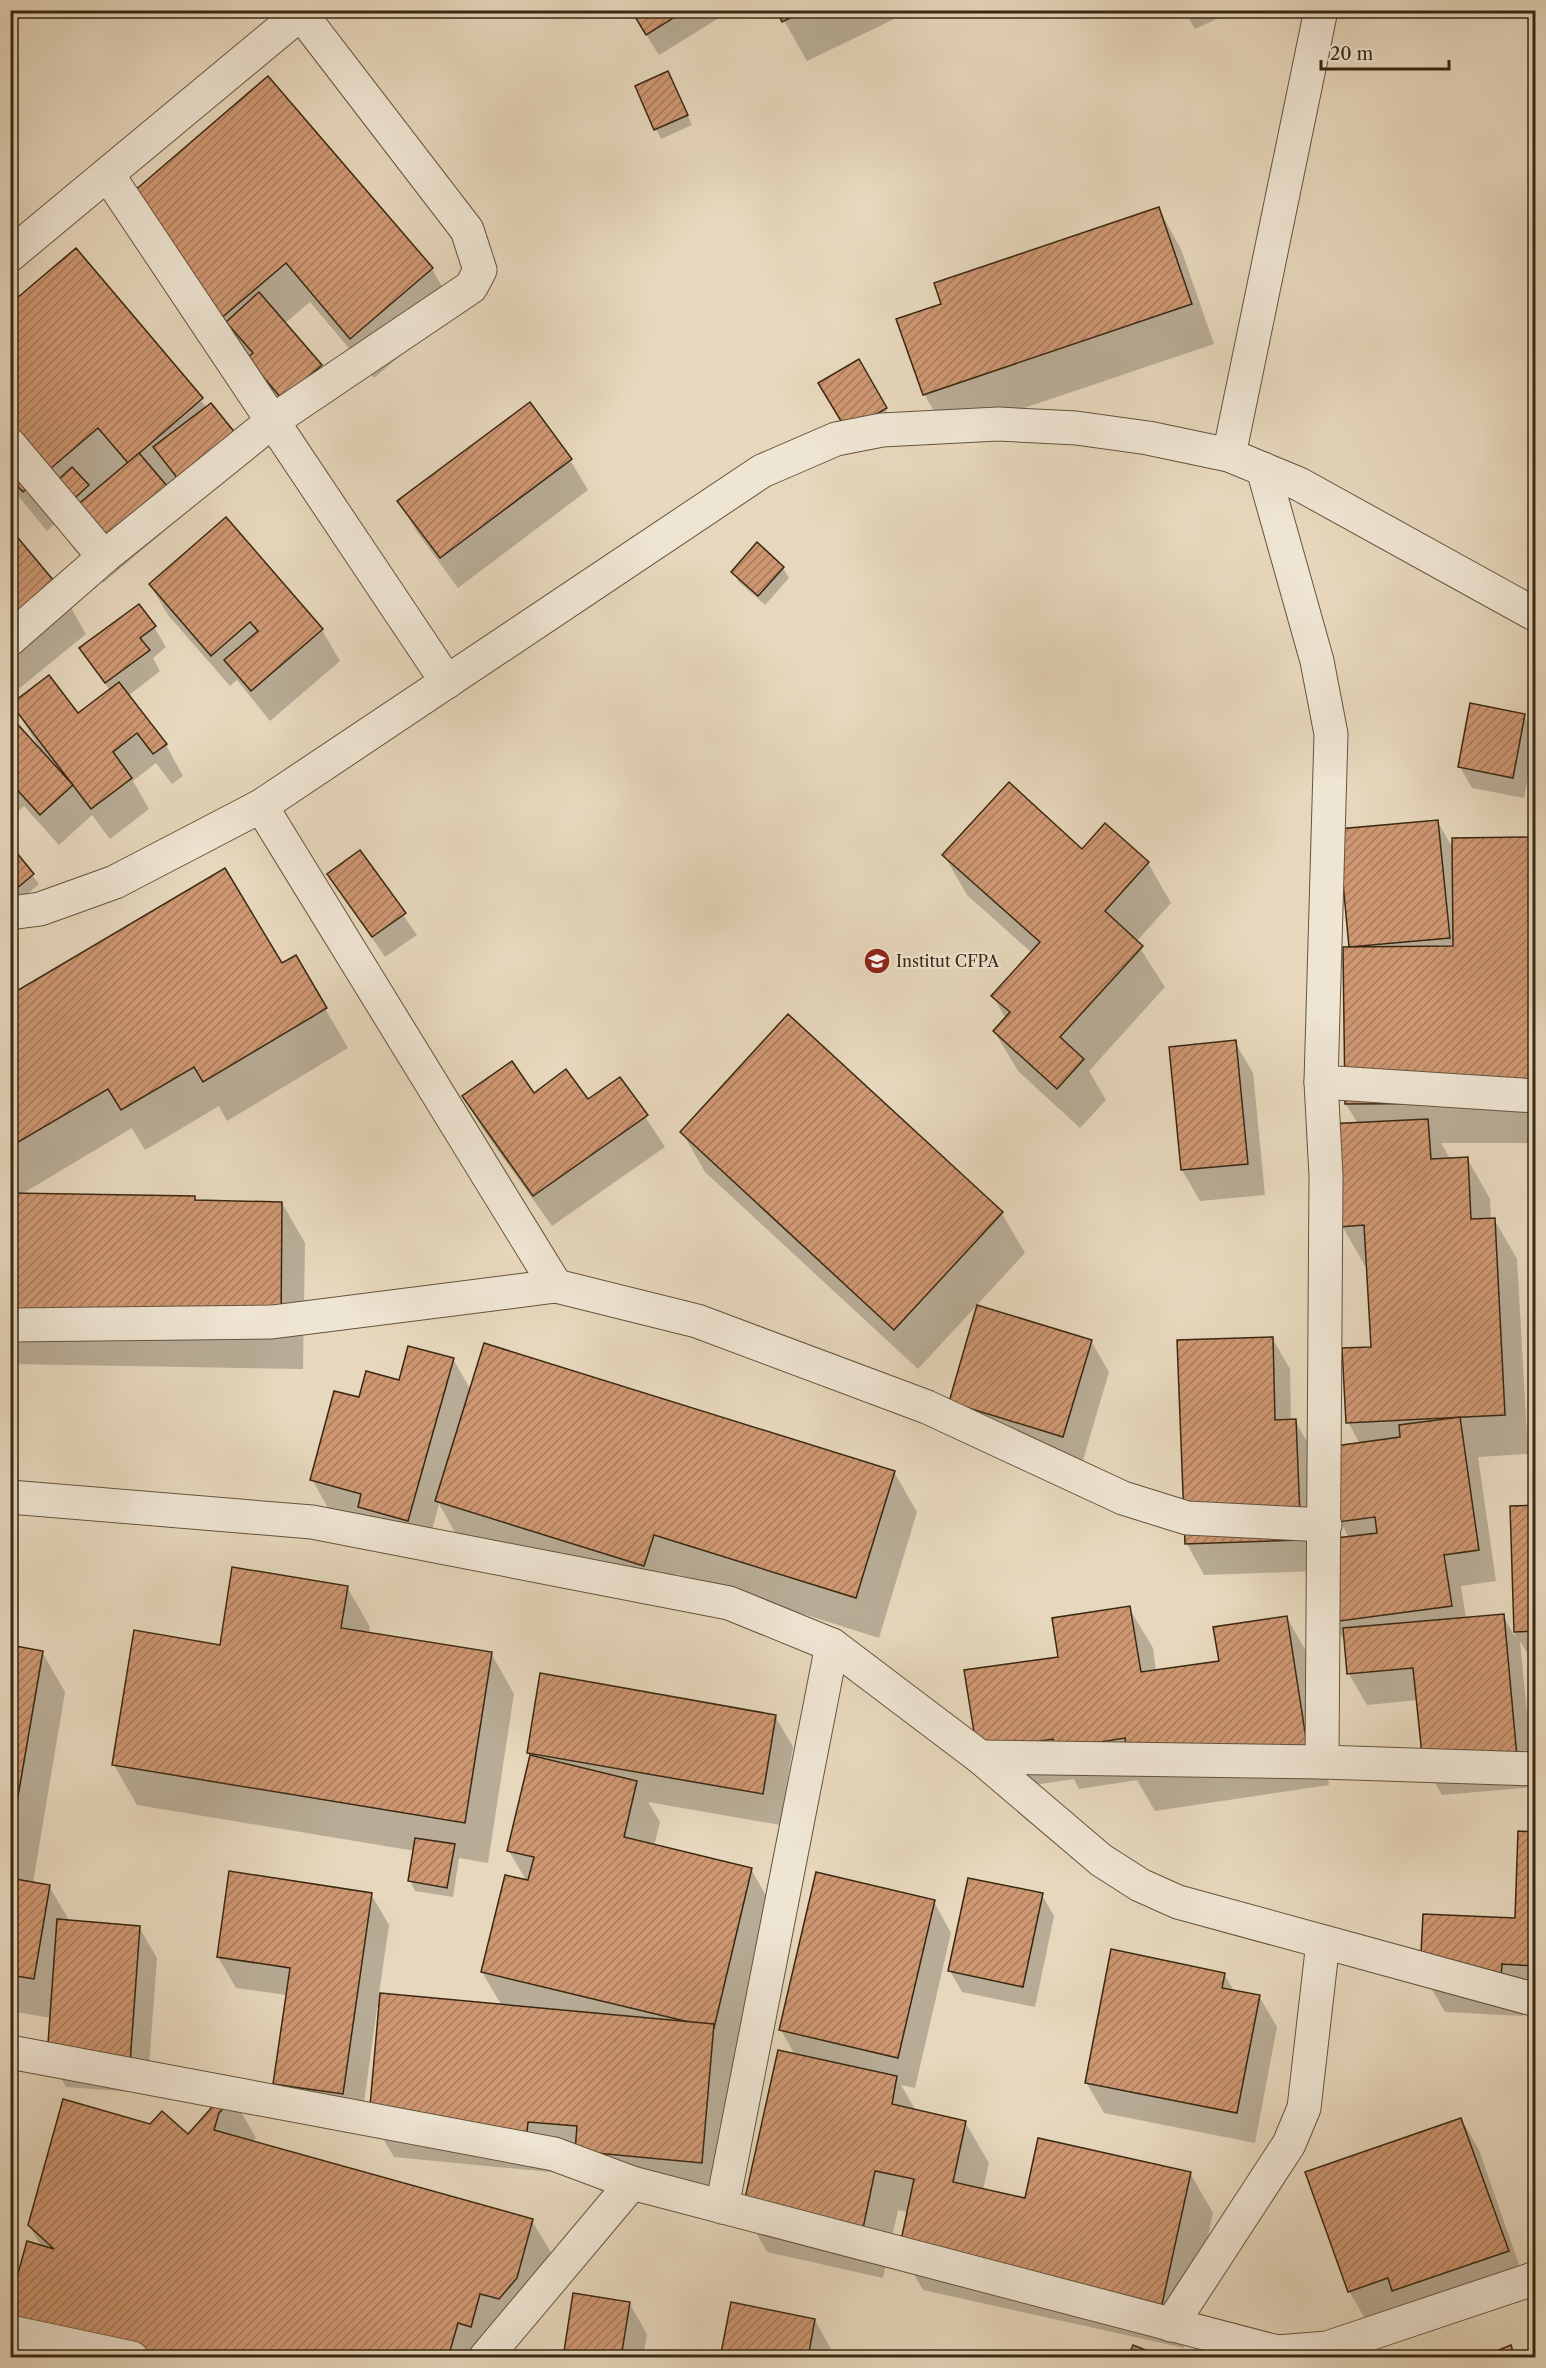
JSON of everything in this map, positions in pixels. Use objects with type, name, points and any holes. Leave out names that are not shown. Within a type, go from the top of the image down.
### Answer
[{"type":"street","points":[[1229,455],[1321,10]]},
{"type":"street","points":[[10,255],[108,175],[299,12],[467,230],[480,270],[471,287],[274,420],[104,556],[10,639]]},
{"type":"street","points":[[108,175],[274,420],[447,682]]},
{"type":"street","points":[[10,912],[40,909],[115,882],[261,806],[762,471],[836,440],[882,430],[998,424],[1087,429],[1148,438],[1229,455],[1299,484],[1536,615]]},
{"type":"street","points":[[10,445],[104,556]]},
{"type":"street","points":[[1263,469],[1300,595],[1331,734],[1321,1082],[1326,1176],[1322,1762]]},
{"type":"street","points":[[261,806],[556,1286]]},
{"type":"street","points":[[1321,1082],[1536,1096]]},
{"type":"street","points":[[10,1325],[272,1322],[556,1286],[697,1320],[927,1407],[1123,1498],[1187,1518],[1325,1525]]},
{"type":"street","points":[[10,1497],[312,1522],[729,1604],[832,1645],[980,1757],[1101,1860],[1140,1885],[1178,1902],[1536,2000]]},
{"type":"street","points":[[722,2207],[832,1645]]},
{"type":"street","points":[[980,1757],[1322,1762],[1536,1769]]},
{"type":"street","points":[[1172,2325],[1289,2144],[1304,2109],[1323,1942]]},
{"type":"street","points":[[10,2052],[554,2154],[632,2183],[1277,2352],[1327,2348],[1536,2278]]},
{"type":"street","points":[[485,2358],[632,2183]]},
{"type":"street","points":[[10,2332],[132,2358]]},
{"type":"building","points":[[631,10],[686,10],[646,35]]},
{"type":"building","points":[[777,10],[806,10],[782,22]]},
{"type":"building","points":[[668,71],[688,115],[654,130],[635,86]]},
{"type":"building","points":[[268,76],[433,268],[350,339],[286,263],[219,320],[119,204]]},
{"type":"building","points":[[1159,207],[1192,304],[923,395],[896,319],[941,304],[934,283]]},
{"type":"building","points":[[76,248],[203,398],[128,463],[98,428],[23,492],[10,478],[10,304]]},
{"type":"building","points":[[259,292],[322,365],[282,399],[247,358],[253,353],[226,322]]},
{"type":"building","points":[[859,359],[887,408],[847,431],[818,383]]},
{"type":"building","points":[[530,402],[572,459],[440,558],[397,501]]},
{"type":"building","points":[[211,403],[236,434],[178,479],[153,447]]},
{"type":"building","points":[[139,453],[173,493],[91,564],[56,523]]},
{"type":"building","points":[[72,467],[89,485],[64,508],[47,490]]},
{"type":"building","points":[[226,517],[323,629],[251,691],[224,660],[258,631],[250,622],[211,656],[149,584]]},
{"type":"building","points":[[18,538],[64,593],[10,638],[10,544]]},
{"type":"building","points":[[757,542],[784,567],[758,596],[731,572]]},
{"type":"building","points":[[139,604],[156,626],[140,638],[150,650],[105,683],[79,648]]},
{"type":"building","points":[[49,675],[78,713],[119,682],[167,744],[153,754],[137,733],[113,752],[132,778],[91,809],[11,704]]},
{"type":"building","points":[[1470,703],[1525,714],[1513,778],[1458,767]]},
{"type":"building","points":[[10,716],[73,785],[40,815],[10,782]]},
{"type":"building","points":[[1009,782],[1082,849],[1105,823],[1149,862],[1105,911],[1143,946],[1060,1037],[1084,1059],[1057,1089],[993,1031],[1010,1012],[991,996],[1040,942],[942,855]]},
{"type":"building","points":[[1438,820],[1450,938],[1349,947],[1338,829]]},
{"type":"building","points":[[1536,837],[1536,1103],[1345,1104],[1343,947],[1453,946],[1452,838]]},
{"type":"building","points":[[12,847],[34,874],[10,894],[10,848]]},
{"type":"building","points":[[360,850],[406,913],[372,937],[327,874]]},
{"type":"building","points":[[225,868],[282,963],[296,955],[327,1008],[203,1082],[194,1067],[121,1110],[108,1089],[10,1147],[10,995]]},
{"type":"building","points":[[788,1014],[1003,1212],[894,1330],[680,1132]]},
{"type":"building","points":[[1236,1040],[1248,1164],[1181,1170],[1169,1047]]},
{"type":"building","points":[[512,1061],[534,1093],[566,1069],[588,1099],[620,1077],[648,1115],[533,1196],[462,1096]]},
{"type":"building","points":[[1428,1119],[1431,1159],[1468,1157],[1471,1219],[1495,1218],[1505,1415],[1346,1423],[1342,1348],[1371,1347],[1364,1225],[1340,1227],[1326,1124]]},
{"type":"building","points":[[10,1193],[195,1196],[195,1200],[282,1202],[281,1329],[10,1325]]},
{"type":"building","points":[[977,1305],[1092,1340],[1063,1437],[949,1402]]},
{"type":"building","points":[[1273,1337],[1275,1420],[1296,1419],[1301,1540],[1185,1544],[1177,1340]]},
{"type":"building","points":[[484,1343],[895,1471],[856,1598],[654,1535],[644,1566],[435,1501]]},
{"type":"building","points":[[408,1346],[454,1358],[408,1521],[358,1507],[361,1494],[310,1480],[334,1391],[359,1397],[366,1371],[399,1380]]},
{"type":"building","points":[[1460,1417],[1479,1550],[1444,1555],[1452,1606],[1332,1622],[1320,1540],[1377,1533],[1375,1517],[1338,1522],[1328,1447],[1400,1437],[1399,1425]]},
{"type":"building","points":[[1536,1505],[1536,1631],[1514,1632],[1510,1506]]},
{"type":"building","points":[[232,1567],[348,1586],[341,1628],[492,1652],[465,1823],[112,1765],[134,1630],[220,1645]]},
{"type":"building","points":[[1130,1606],[1141,1672],[1219,1661],[1213,1627],[1287,1616],[1307,1745],[1130,1771],[1125,1738],[1055,1749],[1053,1739],[977,1751],[964,1670],[1058,1657],[1052,1618]]},
{"type":"building","points":[[1504,1614],[1517,1757],[1423,1765],[1413,1668],[1347,1674],[1343,1628]]},
{"type":"building","points":[[10,1645],[43,1651],[10,1843]]},
{"type":"building","points":[[540,1673],[776,1715],[763,1794],[527,1753]]},
{"type":"building","points":[[530,1755],[637,1781],[624,1837],[752,1868],[714,2028],[481,1972],[505,1875],[528,1880],[534,1857],[507,1851]]},
{"type":"building","points":[[1518,1831],[1536,1832],[1536,1966],[1502,1964],[1501,1976],[1420,1973],[1423,1914],[1515,1918]]},
{"type":"building","points":[[415,1838],[455,1844],[447,1888],[408,1881]]},
{"type":"building","points":[[229,1871],[372,1893],[343,2094],[273,2084],[290,1968],[217,1957]]},
{"type":"building","points":[[816,1872],[935,1900],[898,2058],[779,2030]]},
{"type":"building","points":[[10,1878],[50,1885],[34,1979],[10,1975]]},
{"type":"building","points":[[968,1878],[1043,1893],[1023,1987],[948,1971]]},
{"type":"building","points":[[57,1919],[140,1926],[130,2063],[47,2057]]},
{"type":"building","points":[[1111,1949],[1225,1973],[1222,1988],[1260,1995],[1237,2113],[1085,2083]]},
{"type":"building","points":[[380,1993],[714,2024],[702,2163],[575,2151],[577,2126],[528,2122],[527,2132],[369,2117]]},
{"type":"building","points":[[778,2050],[897,2076],[892,2104],[966,2121],[953,2182],[1025,2198],[1038,2138],[1191,2172],[1161,2309],[899,2250],[914,2179],[875,2171],[861,2238],[742,2212]]},
{"type":"building","points":[[234,2097],[219,2113],[214,2130],[533,2219],[517,2278],[499,2299],[480,2294],[471,2327],[458,2323],[448,2358],[163,2358],[165,2351],[159,2358],[140,2358],[10,2338],[10,2302],[27,2241],[54,2249],[28,2225],[63,2099],[150,2124],[162,2111],[188,2134],[213,2106]]},
{"type":"building","points":[[1461,2118],[1509,2251],[1392,2291],[1388,2278],[1348,2292],[1305,2172]]},
{"type":"building","points":[[573,2293],[630,2302],[621,2358],[563,2358]]},
{"type":"building","points":[[731,2302],[815,2319],[808,2358],[720,2358]]},
{"type":"building","points":[[1133,2345],[1165,2358],[1128,2358]]},
{"type":"building","points":[[1511,2345],[1515,2358],[1479,2358]]},
{"type":"place","name":"Institut CFPA","points":[[877,961]]}]
